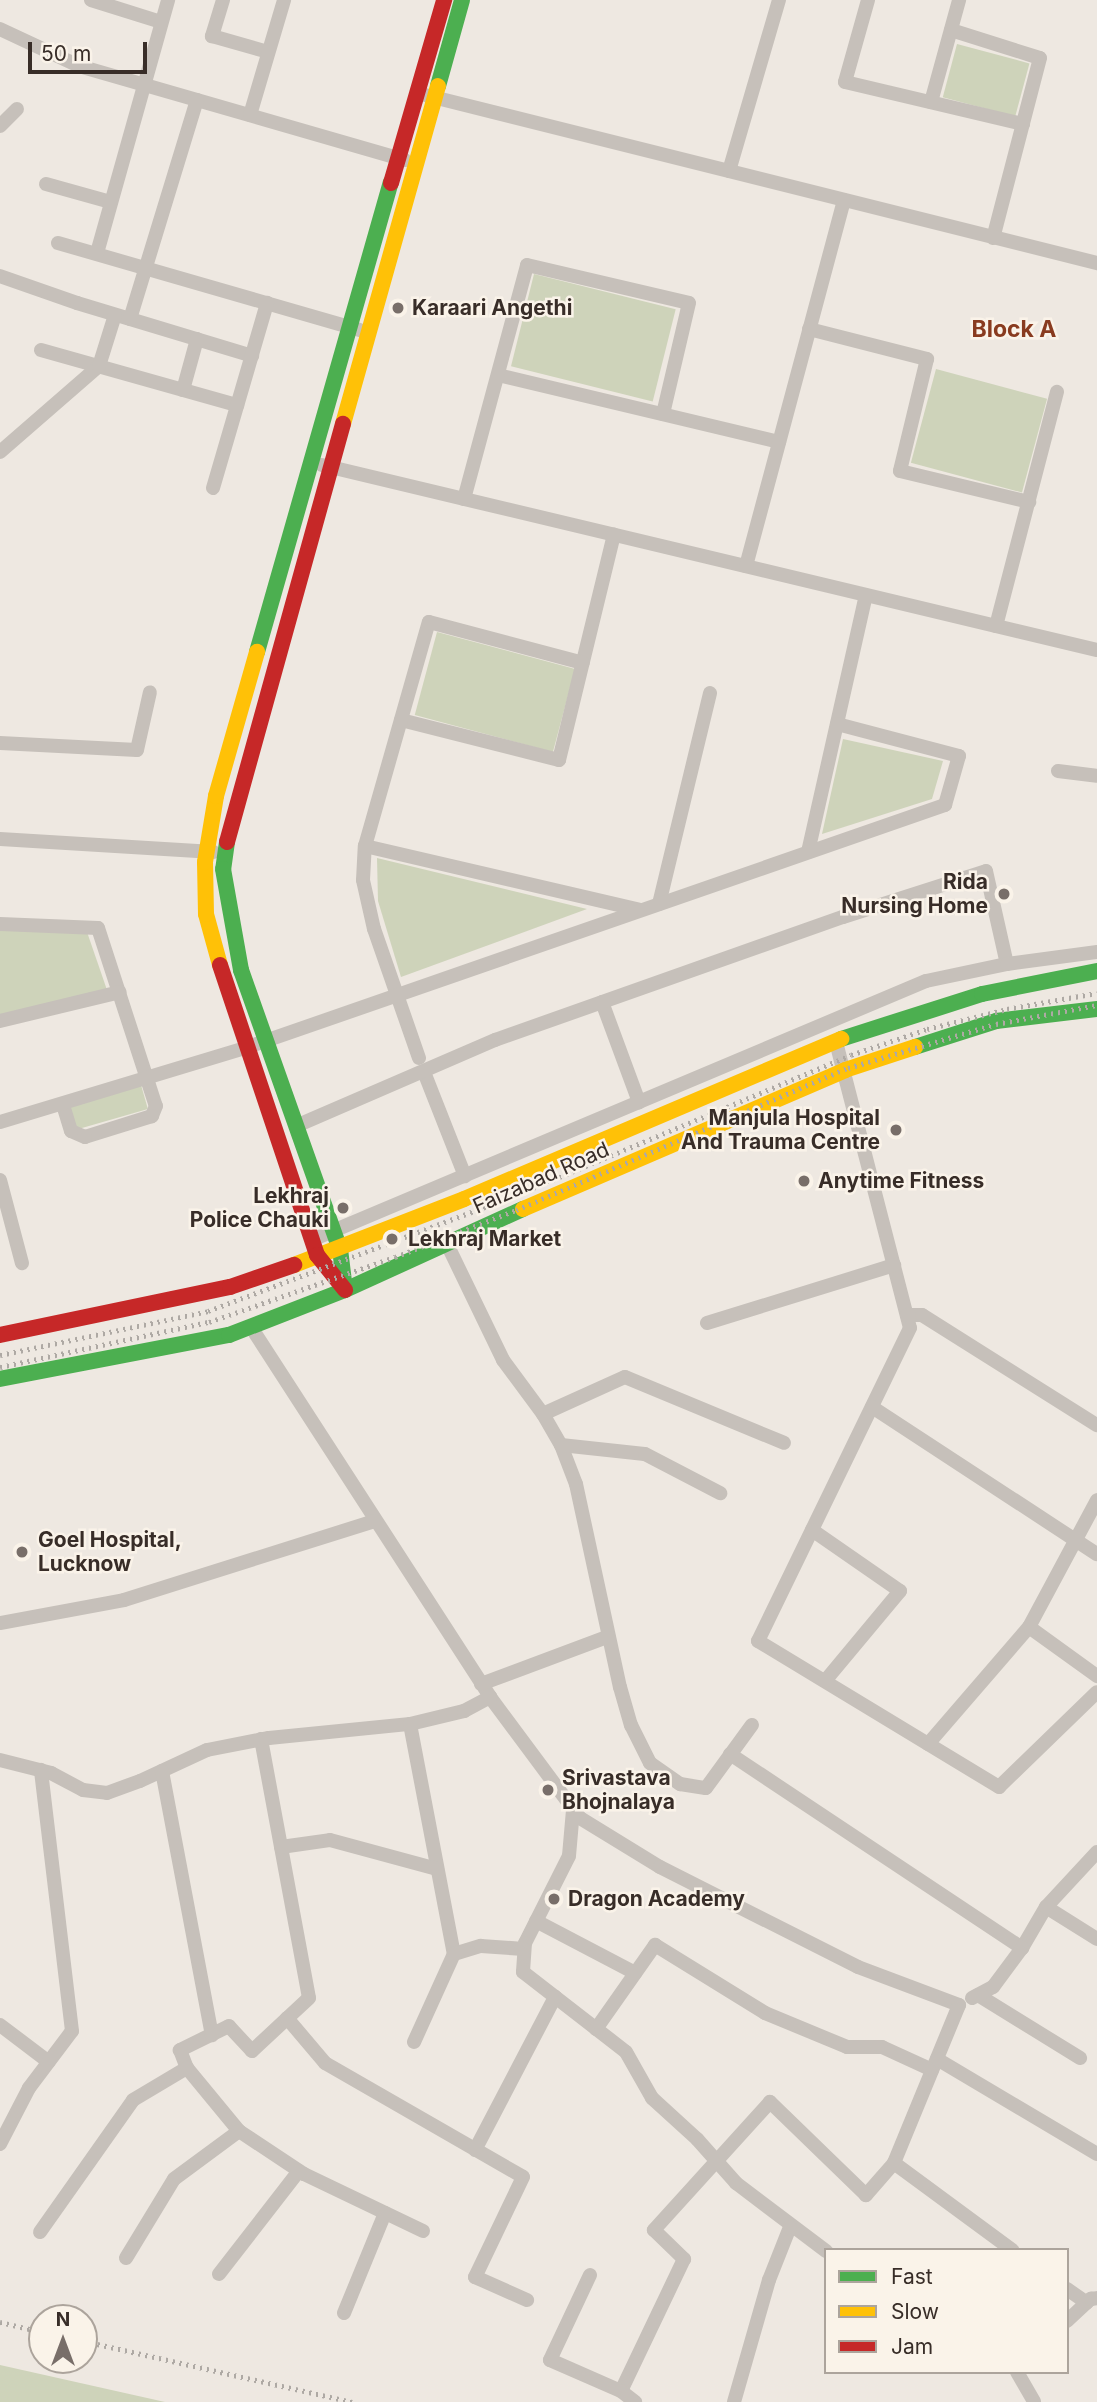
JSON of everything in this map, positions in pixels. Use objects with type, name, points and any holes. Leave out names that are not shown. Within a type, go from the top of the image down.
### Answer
[{"type":"street","points":[[91,0],[161,22]]},
{"type":"street","points":[[97,253],[142,84],[168,0]]},
{"type":"street","points":[[223,0],[212,36],[268,52]]},
{"type":"street","points":[[250,115],[283,0]]},
{"type":"street","points":[[345,1290],[316,1247],[248,1047],[206,914],[206,851],[216,796],[444,0]]},
{"type":"street","points":[[345,1290],[340,1249],[241,970],[228,911],[223,869],[229,827],[462,0]]},
{"type":"street","points":[[729,171],[779,0]]},
{"type":"street","points":[[868,0],[845,82],[1023,124]]},
{"type":"street","points":[[931,102],[959,0]]},
{"type":"street","points":[[0,29],[79,66],[416,163]]},
{"type":"street","points":[[951,30],[1040,58],[993,237]]},
{"type":"street","points":[[417,93],[1097,263]]},
{"type":"street","points":[[130,320],[197,100]]},
{"type":"street","points":[[0,126],[17,109]]},
{"type":"street","points":[[46,184],[111,202]]},
{"type":"street","points":[[746,566],[844,200]]},
{"type":"street","points":[[58,243],[369,332]]},
{"type":"street","points":[[464,499],[527,265],[689,303],[663,414]]},
{"type":"street","points":[[0,276],[130,320],[252,356]]},
{"type":"street","points":[[214,488],[267,303]]},
{"type":"street","points":[[0,453],[99,366],[115,315]]},
{"type":"street","points":[[809,329],[927,359],[900,471],[1029,502]]},
{"type":"street","points":[[183,390],[197,340]]},
{"type":"street","points":[[41,350],[237,405]]},
{"type":"street","points":[[498,375],[779,442]]},
{"type":"street","points":[[996,626],[1058,392]]},
{"type":"street","points":[[311,462],[1097,650]]},
{"type":"street","points":[[401,720],[559,760],[614,535]]},
{"type":"street","points":[[808,852],[866,595]]},
{"type":"street","points":[[419,1058],[374,929],[363,880],[365,846],[429,622],[583,663]]},
{"type":"street","points":[[0,743],[137,750],[150,692]]},
{"type":"street","points":[[659,904],[710,693]]},
{"type":"street","points":[[0,1122],[266,1041],[945,805],[958,756],[837,724]]},
{"type":"street","points":[[1058,771],[1097,776]]},
{"type":"street","points":[[0,839],[225,852]]},
{"type":"street","points":[[365,846],[641,910]]},
{"type":"street","points":[[296,1126],[495,1040],[843,917],[986,871],[1007,964]]},
{"type":"street","points":[[0,924],[98,928],[156,1106],[152,1116],[85,1137],[71,1131],[63,1105]]},
{"type":"street","points":[[316,1247],[333,1231],[926,981],[1007,964],[1097,952]]},
{"type":"street","name":"Faizabad Road","points":[[0,1335],[230,1287],[316,1247],[340,1249],[836,1042],[982,994],[1097,971]]},
{"type":"street","points":[[0,1021],[120,992]]},
{"type":"street","points":[[602,1002],[639,1102]]},
{"type":"street","name":"Faizabad Road","points":[[0,1379],[229,1335],[345,1290],[845,1070],[996,1021],[1097,1009]]},
{"type":"street","points":[[836,1042],[910,1328],[758,1641],[999,1787],[1097,1692]]},
{"type":"street","points":[[424,1072],[465,1175]]},
{"type":"street","points":[[0,1180],[22,1263]]},
{"type":"street","points":[[447,1244],[503,1360],[543,1414],[561,1445],[576,1484],[607,1637],[631,1725],[650,1763],[680,1784],[706,1788],[752,1725]]},
{"type":"street","points":[[707,1323],[894,1265]]},
{"type":"street","points":[[907,1315],[922,1315],[1097,1425]]},
{"type":"street","points":[[251,1326],[485,1691],[579,1818],[660,1867],[858,1967],[960,2004]]},
{"type":"street","points":[[543,1414],[625,1377],[785,1443]]},
{"type":"street","points":[[872,1407],[1097,1553]]},
{"type":"street","points":[[561,1445],[645,1454],[720,1493]]},
{"type":"street","points":[[928,1744],[1029,1627],[1097,1500]]},
{"type":"street","points":[[0,1623],[124,1600],[374,1521]]},
{"type":"street","points":[[812,1530],[900,1591],[825,1681]]},
{"type":"street","points":[[1029,1627],[1097,1676]]},
{"type":"street","points":[[0,1760],[41,1770],[83,1790],[107,1793],[207,1750],[261,1739],[410,1724],[464,1711],[485,1691],[607,1637]]},
{"type":"street","points":[[410,1724],[454,1954],[414,2042]]},
{"type":"street","points":[[261,1739],[309,1998],[252,2051],[229,2026],[180,2050],[187,2068],[239,2131],[299,2171],[423,2231]]},
{"type":"street","points":[[730,1754],[1022,1948]]},
{"type":"street","points":[[0,2144],[29,2088],[72,2031],[41,1770]]},
{"type":"street","points":[[162,1771],[212,2035]]},
{"type":"street","points":[[573,1810],[569,1856],[524,1949],[523,1972],[626,2052],[652,2098],[736,2183],[790,2227],[824,2250]]},
{"type":"street","points":[[281,1847],[330,1840],[438,1869]]},
{"type":"street","points":[[621,2391],[684,2259],[654,2230],[715,2160],[770,2102],[866,2195],[894,2164],[960,2004],[993,1987],[1022,1948],[1046,1907],[1097,1852]]},
{"type":"street","points":[[1046,1907],[1097,1938]]},
{"type":"street","points":[[536,1921],[635,1973]]},
{"type":"street","points":[[596,2029],[655,1945],[765,2013],[847,2047],[882,2047],[935,2065],[1097,2154]]},
{"type":"street","points":[[454,1954],[481,1947],[524,1949]]},
{"type":"street","points":[[978,1995],[1080,2058]]},
{"type":"street","points":[[475,2150],[555,1997]]},
{"type":"street","points":[[287,2018],[325,2063],[523,2177],[475,2277],[527,2300]]},
{"type":"street","points":[[0,2025],[49,2062]]},
{"type":"street","points":[[40,2232],[133,2100],[187,2068]]},
{"type":"street","points":[[125,2258],[174,2179],[239,2131]]},
{"type":"street","points":[[894,2164],[1009,2248]]},
{"type":"street","points":[[219,2273],[299,2171]]},
{"type":"street","points":[[344,2313],[385,2213]]},
{"type":"street","points":[[734,2402],[769,2280],[790,2227]]},
{"type":"street","points":[[590,2275],[550,2360],[621,2391],[635,2402]]},
{"type":"street","points":[[1069,2290],[1092,2301],[1069,2319]]},
{"type":"street","points":[[1020,2374],[1034,2402]]},
{"type":"green space","points":[[957,44],[1029,63],[1015,117],[943,97]]},
{"type":"green space","points":[[534,274],[676,309],[653,401],[511,366]]},
{"type":"green space","points":[[936,369],[1047,399],[1022,492],[911,463]]},
{"type":"green space","points":[[437,632],[575,669],[553,752],[415,715]]},
{"type":"green space","points":[[843,739],[943,761],[932,799],[822,834]]},
{"type":"green space","points":[[377,858],[587,909],[401,977],[378,901]]},
{"type":"green space","points":[[0,928],[87,932],[107,990],[0,1015]]},
{"type":"green space","points":[[141,1085],[148,1109],[77,1129],[70,1105]]},
{"type":"green space","points":[[0,2365],[28,2371],[28,2374],[40,2374],[165,2402],[0,2402]]},
{"type":"railway","points":[[0,1355],[208,1311],[514,1196],[851,1055],[927,1029],[1007,1009],[1097,993]]},
{"type":"railway","points":[[0,1367],[209,1322],[395,1257],[516,1210],[848,1068],[996,1024],[1097,1005]]},
{"type":"railway","points":[[0,2322],[28,2329]]},
{"type":"railway","points":[[98,2344],[352,2402]]},
{"type":"traffic: fast","points":[[438,86],[462,0]]},
{"type":"traffic: fast","points":[[257,652],[391,183]]},
{"type":"traffic: fast","points":[[227,842],[223,869],[241,970],[340,1249],[345,1290]]},
{"type":"traffic: fast","points":[[841,1039],[982,994],[1097,971]]},
{"type":"traffic: fast","points":[[915,1047],[996,1021],[1097,1009]]},
{"type":"traffic: fast","points":[[0,1379],[229,1335],[345,1290],[523,1209]]},
{"type":"traffic: slow","points":[[343,424],[438,86]]},
{"type":"traffic: slow","points":[[220,965],[206,914],[205,862],[216,796],[257,652]]},
{"type":"traffic: slow","points":[[294,1265],[464,1199],[841,1039]]},
{"type":"traffic: slow","points":[[523,1209],[845,1070],[915,1047]]},
{"type":"traffic: jam","points":[[391,183],[444,0]]},
{"type":"traffic: jam","points":[[227,842],[343,424]]},
{"type":"traffic: jam","points":[[220,965],[317,1255],[345,1290]]},
{"type":"traffic: jam","points":[[0,1335],[230,1287],[294,1265]]},
{"type":"place","name":"Karaari Angethi","points":[[398,308]]},
{"type":"place","name":"Rida Nursing Home","points":[[1004,894]]},
{"type":"place","name":"Manjula Hospital And Trauma Centre","points":[[896,1130]]},
{"type":"place","name":"Anytime Fitness","points":[[804,1181]]},
{"type":"place","name":"Lekhraj Police Chauki","points":[[343,1208]]},
{"type":"place","name":"Lekhraj Market","points":[[392,1239]]},
{"type":"place","name":"Goel Hospital, Lucknow","points":[[22,1552]]},
{"type":"place","name":"Srivastava Bhojnalaya","points":[[548,1790]]},
{"type":"place","name":"Dragon Academy","points":[[554,1899]]},
{"type":"district","name":"Block A","points":[[1014,329]]}]
